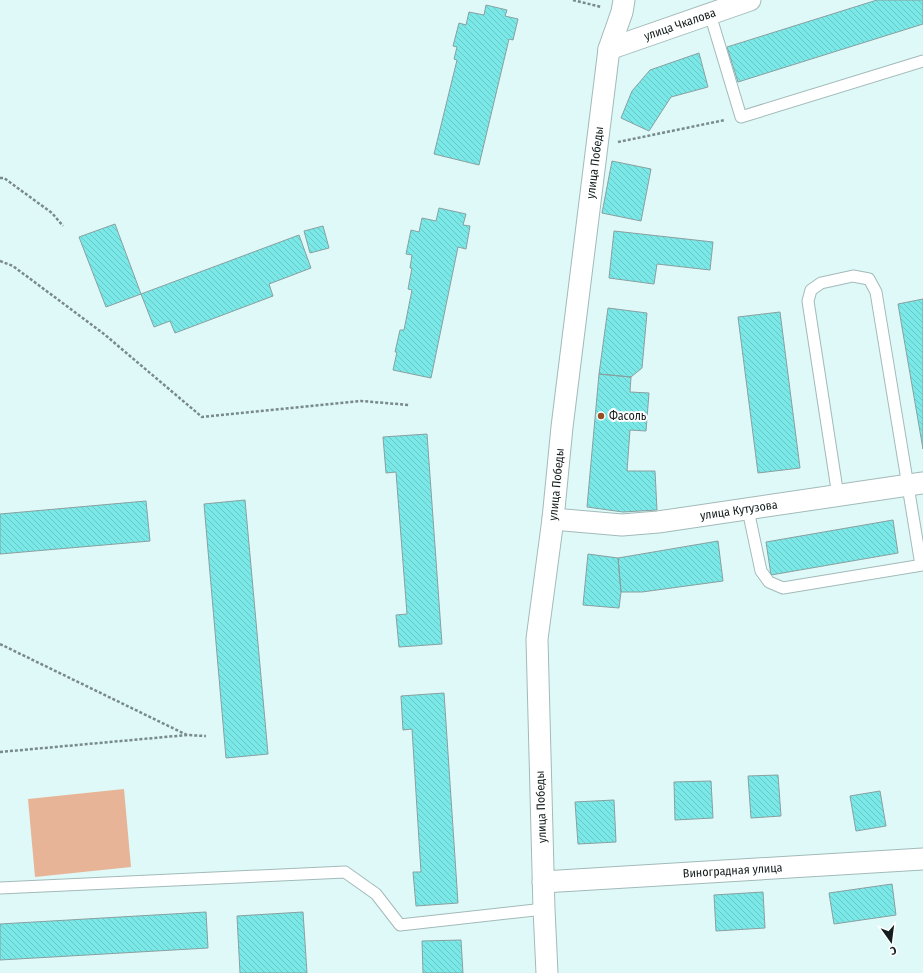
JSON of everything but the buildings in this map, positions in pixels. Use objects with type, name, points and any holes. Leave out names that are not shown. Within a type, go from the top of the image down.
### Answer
[{"type":"street","name":"улица Чкалова","points":[[609,49],[750,0]]},
{"type":"street","name":"улица Победы","points":[[547,973],[543,882],[537,639],[553,519],[563,419],[609,49],[623,6]]},
{"type":"street","name":"улица Кутузова","points":[[553,519],[622,525],[658,522],[748,510],[916,484]]},
{"type":"street","name":"Виноградная улица","points":[[543,882],[923,859]]},
{"type":"lane","points":[[710,14],[741,117],[923,60]]},
{"type":"lane","points":[[748,510],[761,571],[769,582],[784,588],[922,565],[916,484],[876,292],[869,279],[853,276],[821,282],[811,290],[808,301],[838,496]]},
{"type":"lane","points":[[0,888],[345,872],[376,894],[400,925],[544,909]]},
{"type":"path","points":[[573,0],[623,6]]},
{"type":"path","points":[[597,146],[741,117]]},
{"type":"path","points":[[0,178],[4,178],[52,213],[63,226]]},
{"type":"path","points":[[0,261],[13,266],[104,334],[202,417],[361,402],[409,405]]},
{"type":"path","points":[[0,644],[187,735]]},
{"type":"path","points":[[0,752],[187,735],[206,736]]},
{"type":"shaded area","points":[[124,789],[131,867],[35,877],[28,799]]},
{"type":"place","name":"Фасоль","points":[[601,416]]}]
